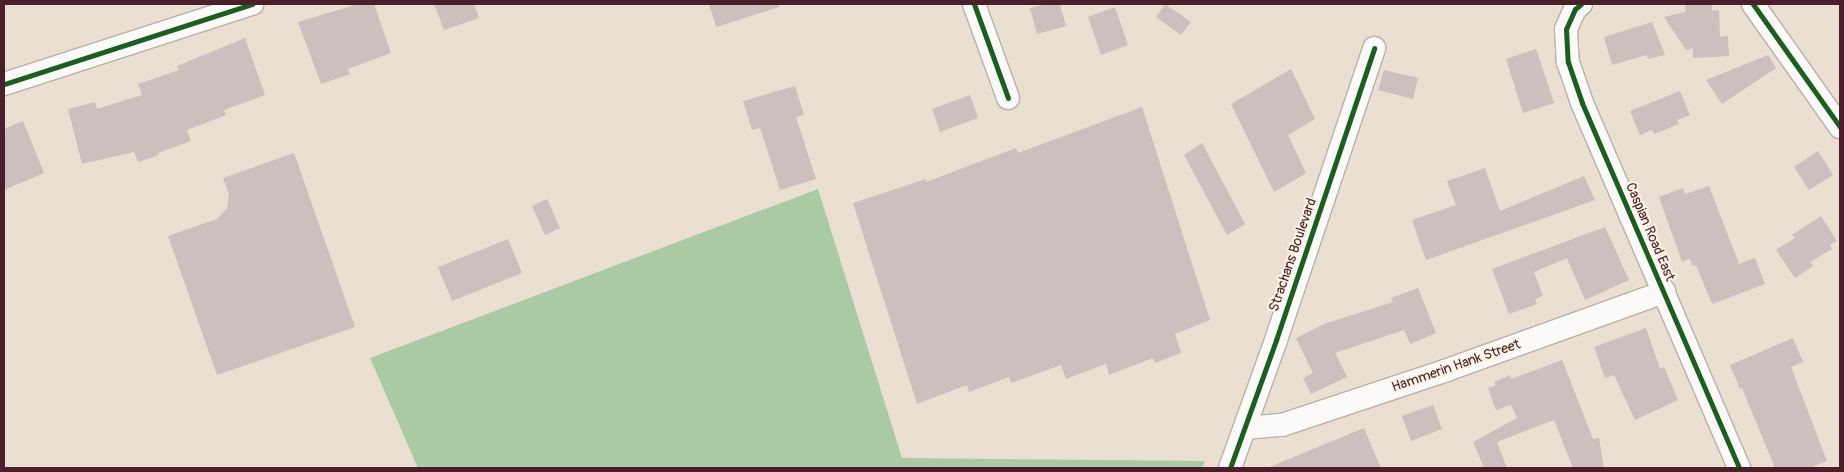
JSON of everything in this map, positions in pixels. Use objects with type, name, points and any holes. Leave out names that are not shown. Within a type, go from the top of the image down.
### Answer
[{"type":"street","points":[[4,84],[252,4]]},
{"type":"street","points":[[974,4],[1008,98]]},
{"type":"street","name":"Caspian Road East","points":[[1580,4],[1575,8],[1566,28],[1568,62],[1582,103],[1739,468]]},
{"type":"street","points":[[1753,4],[1840,126]]},
{"type":"street","name":"Strachans Boulevard","points":[[1230,468],[1246,428],[1374,48]]},
{"type":"street","name":"Hammerin Hank Street","points":[[1246,428],[1282,425],[1447,370],[1664,292]]},
{"type":"green space","points":[[818,189],[902,458],[1205,461],[1202,468],[418,468],[370,358]]},
{"type":"building","points":[[358,4],[374,4],[391,53],[348,69],[350,74],[321,84],[298,22]]},
{"type":"building","points":[[434,4],[474,4],[479,18],[444,30]]},
{"type":"building","points":[[709,4],[779,4],[779,7],[716,27]]},
{"type":"building","points":[[1046,4],[1060,4],[1066,26],[1037,34],[1030,8]]},
{"type":"building","points":[[1165,4],[1191,22],[1181,35],[1156,17]]},
{"type":"building","points":[[1685,4],[1712,4],[1712,11],[1719,10],[1720,37],[1728,36],[1729,56],[1693,58],[1693,48],[1686,50],[1664,17],[1685,12]]},
{"type":"building","points":[[1115,7],[1128,45],[1101,55],[1088,17]]},
{"type":"building","points":[[1652,22],[1665,55],[1648,59],[1647,55],[1612,65],[1604,37]]},
{"type":"building","points":[[245,38],[265,95],[224,110],[226,115],[187,130],[191,141],[158,153],[159,155],[138,162],[134,152],[82,164],[68,109],[95,102],[97,109],[142,95],[138,84],[179,70],[177,66]]},
{"type":"building","points":[[1536,49],[1554,103],[1523,113],[1506,59]]},
{"type":"building","points":[[1768,55],[1776,68],[1722,104],[1706,80]]},
{"type":"building","points":[[1291,69],[1315,119],[1288,135],[1306,173],[1274,192],[1231,104]]},
{"type":"building","points":[[1384,70],[1418,78],[1413,99],[1378,90]]},
{"type":"building","points":[[795,86],[804,115],[796,117],[816,179],[780,190],[760,128],[752,130],[743,101]]},
{"type":"building","points":[[1680,91],[1690,115],[1677,120],[1679,124],[1654,134],[1652,130],[1640,135],[1630,111]]},
{"type":"building","points":[[970,95],[978,118],[940,132],[932,109]]},
{"type":"building","points":[[1142,107],[1210,320],[1175,334],[1181,353],[1155,363],[1153,358],[1109,375],[1106,364],[1066,379],[1061,365],[1011,383],[1009,377],[969,392],[967,385],[917,404],[853,203],[926,179],[926,182],[1016,148],[1018,153]]},
{"type":"building","points":[[23,121],[44,173],[4,190],[4,129]]},
{"type":"building","points":[[1202,143],[1245,224],[1227,235],[1184,155]]},
{"type":"building","points":[[1818,151],[1833,175],[1809,190],[1794,167]]},
{"type":"building","points":[[294,153],[355,327],[217,375],[168,236],[217,219],[227,208],[229,194],[223,178]]},
{"type":"building","points":[[1485,168],[1500,211],[1584,176],[1595,200],[1426,260],[1412,220],[1456,205],[1447,181]]},
{"type":"building","points":[[1709,186],[1739,264],[1755,258],[1765,284],[1712,304],[1696,265],[1693,266],[1690,259],[1682,262],[1659,197],[1683,188],[1685,194]]},
{"type":"building","points":[[547,199],[560,228],[545,235],[532,206]]},
{"type":"building","points":[[1821,216],[1837,241],[1830,245],[1832,249],[1810,262],[1813,266],[1795,278],[1776,250],[1795,238],[1792,235]]},
{"type":"building","points":[[1605,227],[1629,280],[1585,300],[1567,258],[1534,272],[1543,296],[1535,299],[1537,304],[1509,314],[1492,269]]},
{"type":"building","points":[[508,239],[522,273],[452,301],[438,267]]},
{"type":"building","points":[[1418,288],[1436,333],[1410,344],[1404,330],[1335,353],[1347,377],[1311,394],[1303,378],[1313,373],[1296,338],[1324,324],[1393,302],[1391,298]]},
{"type":"building","points":[[1646,328],[1660,369],[1664,367],[1678,400],[1635,420],[1614,375],[1605,378],[1594,347]]},
{"type":"building","points":[[1793,338],[1803,362],[1791,367],[1827,461],[1809,468],[1775,468],[1742,388],[1740,389],[1730,365]]},
{"type":"building","points":[[1562,360],[1593,439],[1599,438],[1604,468],[1573,468],[1554,420],[1497,442],[1507,468],[1484,468],[1473,442],[1517,418],[1511,405],[1496,410],[1488,388],[1496,385],[1494,382],[1510,375],[1511,379]]},
{"type":"building","points":[[1433,405],[1442,429],[1411,441],[1402,416]]},
{"type":"building","points":[[1364,428],[1381,468],[1267,468]]},
{"type":"cycle path","points":[[4,84],[252,4]]},
{"type":"cycle path","points":[[974,4],[1008,98]]},
{"type":"cycle path","points":[[1581,4],[1575,9],[1566,29],[1568,62],[1582,103],[1739,468]]},
{"type":"cycle path","points":[[1753,4],[1840,127]]},
{"type":"cycle path","points":[[1230,468],[1276,340],[1374,48]]}]
